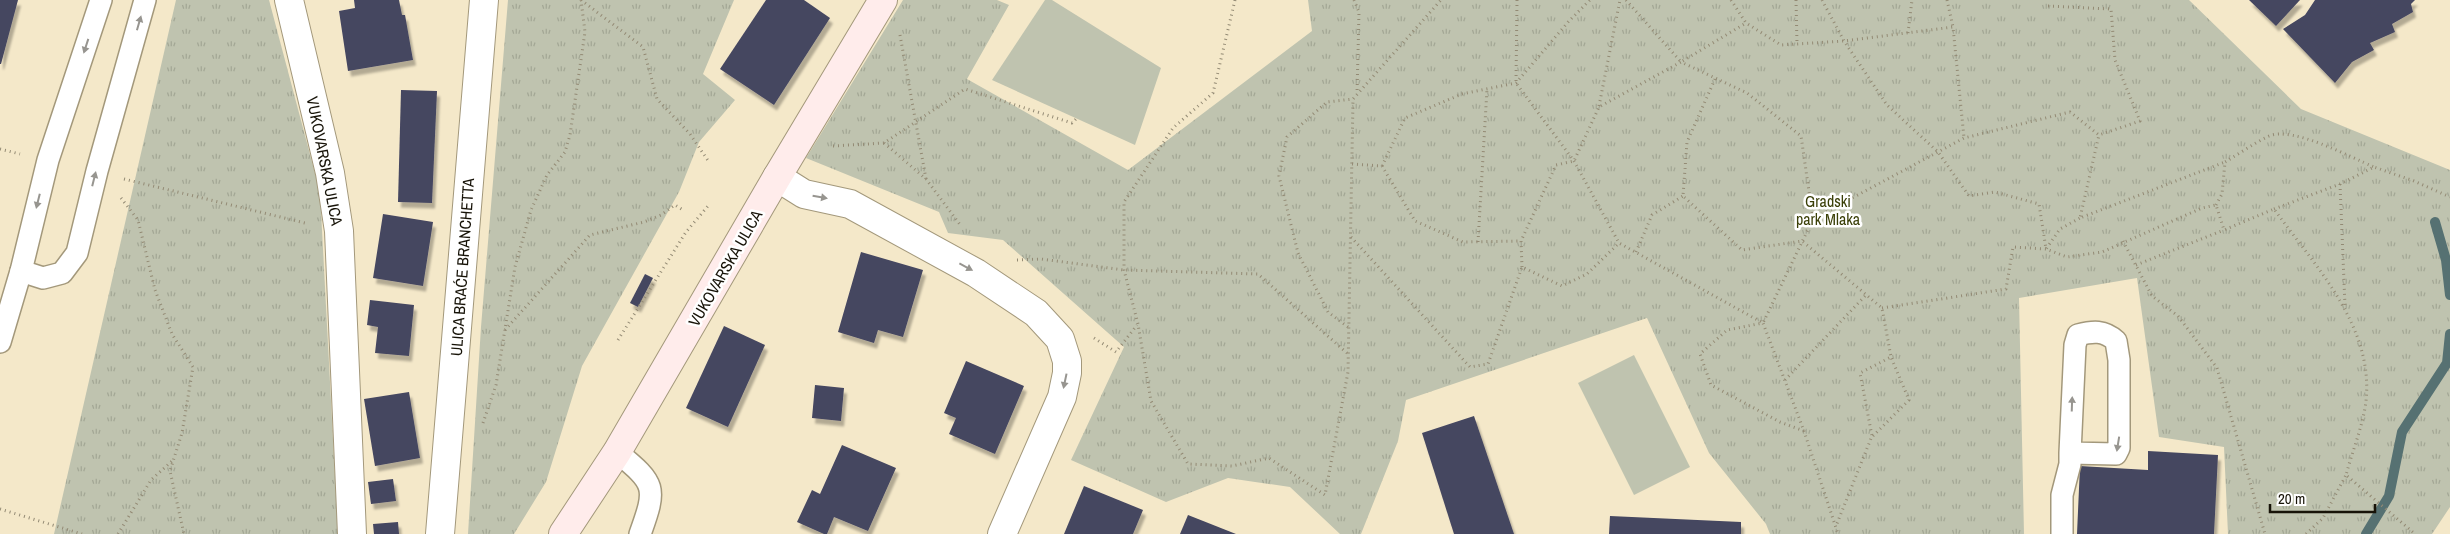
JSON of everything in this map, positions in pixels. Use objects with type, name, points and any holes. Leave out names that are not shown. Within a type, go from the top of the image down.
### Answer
[{"type":"main road","name":"VUKOVARSKA ULICA","points":[[563,534],[617,452],[777,177],[883,0]]},
{"type":"street","name":"VUKOVARSKA ULICA","points":[[289,0],[330,173],[339,231],[352,534]]},
{"type":"street","name":"ULICA BRAĆE BRANCHETTA","points":[[440,534],[484,0]]},
{"type":"street","points":[[777,177],[804,194],[850,204],[976,273],[1036,313],[1060,339],[1067,361],[1067,373],[1062,397],[1002,534]]},
{"type":"lane","points":[[0,342],[21,271],[48,160],[101,0]]},
{"type":"lane","points":[[21,271],[43,278],[62,273],[77,253],[96,171],[145,0]]},
{"type":"lane","points":[[2062,534],[2062,495],[2070,464],[2070,453],[2074,345],[2078,335],[2091,332],[2107,333],[2116,341],[2119,360],[2119,448],[2116,454],[2109,455],[2070,453]]},
{"type":"lane","points":[[617,452],[641,472],[651,486],[651,506],[640,534]]},
{"type":"path","points":[[581,0],[643,47],[657,99],[690,134],[709,162]]},
{"type":"path","points":[[482,433],[496,385],[515,267],[531,210],[547,176],[565,152],[570,134],[585,32],[581,0]]},
{"type":"path","points":[[1235,0],[1214,93],[1173,128],[1124,202],[1124,270],[1138,324],[1151,401],[1188,464],[1232,466],[1269,458],[1326,495],[1348,372],[1353,99]]},
{"type":"path","points":[[1354,0],[1359,12],[1357,95]]},
{"type":"path","points":[[1348,327],[1328,312],[1298,252],[1279,176],[1287,137],[1326,102],[1353,99],[1441,0]]},
{"type":"path","points":[[1517,0],[1516,83],[1574,161],[1619,243],[1763,323],[1804,430],[1838,534]]},
{"type":"path","points":[[1382,166],[1405,118],[1462,94],[1516,83],[1569,21],[1590,0]]},
{"type":"path","points":[[1574,161],[1599,107],[1620,0]]},
{"type":"path","points":[[1626,0],[1681,62],[1748,94],[1801,136],[1813,219],[1763,323]]},
{"type":"path","points":[[1732,0],[1746,22],[1781,46],[1844,41],[1953,27]]},
{"type":"path","points":[[1796,0],[1796,44]]},
{"type":"path","points":[[1822,0],[1844,41],[1887,105],[1938,152],[1970,196],[1995,192],[2039,204],[2046,249]]},
{"type":"path","points":[[1908,33],[1912,0]]},
{"type":"path","points":[[1947,0],[1953,27],[1964,138]]},
{"type":"path","points":[[2048,6],[2111,9],[2115,60],[2140,121],[2099,135]]},
{"type":"path","points":[[1599,107],[1681,62],[1746,22]]},
{"type":"path","points":[[899,29],[926,179]]},
{"type":"path","points":[[1683,196],[1687,142],[1715,78]]},
{"type":"path","points":[[830,146],[884,143],[965,89],[1072,123],[1076,119]]},
{"type":"path","points":[[1478,242],[1487,89]]},
{"type":"path","points":[[1813,219],[1964,138],[2070,112],[2099,135]]},
{"type":"path","points":[[2046,249],[2060,229],[2080,218],[2225,162],[2270,136],[2285,134],[2301,137],[2450,197]]},
{"type":"path","points":[[2080,218],[2099,135]]},
{"type":"path","points":[[0,149],[26,155]]},
{"type":"path","points":[[1351,237],[1470,367],[1488,364],[1522,267],[1521,241],[1556,164],[1574,161]]},
{"type":"path","points":[[2224,230],[2216,205],[2222,194],[2225,162]]},
{"type":"path","points":[[1352,164],[1382,166]]},
{"type":"path","points":[[1382,166],[1415,221],[1463,242],[1521,241]]},
{"type":"path","points":[[2136,265],[2340,184],[2374,167]]},
{"type":"path","points":[[115,176],[339,231]]},
{"type":"path","points":[[2340,184],[2345,307]]},
{"type":"path","points":[[118,190],[120,196],[138,220],[155,290],[172,334],[193,367],[182,433],[170,471],[184,534]]},
{"type":"path","points":[[1683,196],[1742,250],[1802,241],[1882,308],[1891,356],[1909,400],[1872,436],[1836,526]]},
{"type":"path","points":[[1636,252],[1652,215],[1683,196]]},
{"type":"path","points":[[505,330],[590,236],[661,216],[675,205],[682,210]]},
{"type":"path","points":[[1882,308],[2006,289],[2014,247],[2046,249],[2067,257],[2102,252],[2123,241],[2202,208],[2216,205]]},
{"type":"path","points":[[618,340],[686,232],[708,206]]},
{"type":"path","points":[[2274,209],[2345,307],[2364,358],[2366,401],[2346,476],[2323,518],[2306,534]]},
{"type":"path","points":[[2123,241],[2152,296],[2178,316],[2217,368],[2265,534]]},
{"type":"path","points":[[1522,267],[1562,286],[1587,274],[1619,243]]},
{"type":"path","points":[[1017,260],[1041,259],[1124,270],[1258,274],[1348,355]]},
{"type":"path","points":[[1785,380],[1866,295]]},
{"type":"path","points":[[1763,323],[1727,330],[1700,354],[1711,385],[1780,422],[1804,430]]},
{"type":"path","points":[[1094,338],[1116,352],[1138,324]]},
{"type":"path","points":[[1872,436],[1860,373],[1891,356]]},
{"type":"path","points":[[118,534],[151,480],[173,460]]},
{"type":"path","points":[[2346,476],[2415,534]]},
{"type":"path","points":[[0,509],[82,534]]},
{"type":"green space","points":[[176,0],[269,0],[320,192],[338,534],[54,534]]},
{"type":"green space","points":[[508,0],[734,0],[703,74],[735,100],[699,142],[679,192],[582,366],[546,482],[514,534],[468,534],[481,327]]},
{"type":"green space","name":"Gradski park Mlaka","points":[[903,0],[997,0],[1009,5],[967,79],[1128,170],[1312,31],[1308,0],[2189,0],[2301,109],[2450,170],[2450,507],[2432,534],[2228,534],[2224,447],[2159,437],[2137,278],[2019,298],[2024,534],[1770,534],[1766,524],[1709,453],[1647,318],[1406,400],[1398,441],[1361,534],[1340,534],[1290,487],[1228,478],[1166,502],[1071,460],[1124,347],[1003,240],[948,233],[939,212],[806,158]]},
{"type":"green space","points":[[1045,0],[1052,0],[1161,68],[1135,145],[992,80]]},
{"type":"green space","points":[[1634,355],[1690,467],[1634,495],[1578,383]]},
{"type":"building","points":[[0,0],[18,0],[1,64],[0,64]]},
{"type":"building","points":[[354,0],[399,0],[402,15],[405,15],[413,60],[348,71],[339,11],[355,8]]},
{"type":"building","points":[[766,0],[804,0],[830,18],[774,105],[720,69]]},
{"type":"building","points":[[2249,0],[2300,0],[2276,26]]},
{"type":"building","points":[[2315,0],[2415,0],[2411,4],[2413,12],[2392,24],[2395,32],[2370,43],[2374,50],[2352,62],[2335,83],[2283,29],[2305,15]]},
{"type":"building","points":[[401,90],[437,91],[432,203],[398,202]]},
{"type":"building","points":[[383,214],[433,222],[423,286],[373,278]]},
{"type":"building","points":[[861,252],[923,270],[903,337],[878,330],[874,343],[838,332]]},
{"type":"building","points":[[645,274],[653,278],[638,307],[630,303]]},
{"type":"building","points":[[370,300],[414,305],[409,356],[375,353],[378,327],[367,325]]},
{"type":"building","points":[[724,326],[765,345],[728,427],[686,408]]},
{"type":"building","points":[[966,361],[1024,386],[995,454],[949,434],[956,418],[944,413]]},
{"type":"building","points":[[815,385],[844,388],[841,421],[812,418]]},
{"type":"building","points":[[409,392],[420,458],[375,466],[364,399]]},
{"type":"building","points":[[1474,416],[1514,534],[1454,534],[1422,433]]},
{"type":"building","points":[[842,445],[896,468],[868,531],[834,517],[827,534],[824,534],[797,522],[812,490],[820,494]]},
{"type":"building","points":[[2148,451],[2218,455],[2214,534],[2077,534],[2080,466],[2148,470]]},
{"type":"building","points":[[393,479],[396,501],[371,504],[368,482]]},
{"type":"building","points":[[1084,486],[1143,510],[1133,534],[1064,534]]},
{"type":"building","points":[[1188,515],[1236,534],[1180,534]]},
{"type":"building","points":[[1610,516],[1741,522],[1741,534],[1609,534]]},
{"type":"building","points":[[398,522],[399,534],[374,534],[373,524]]},
{"type":"waterway","points":[[2435,222],[2446,260],[2450,295]]},
{"type":"waterway","points":[[2366,534],[2389,496],[2402,432],[2447,363],[2450,334]]}]
